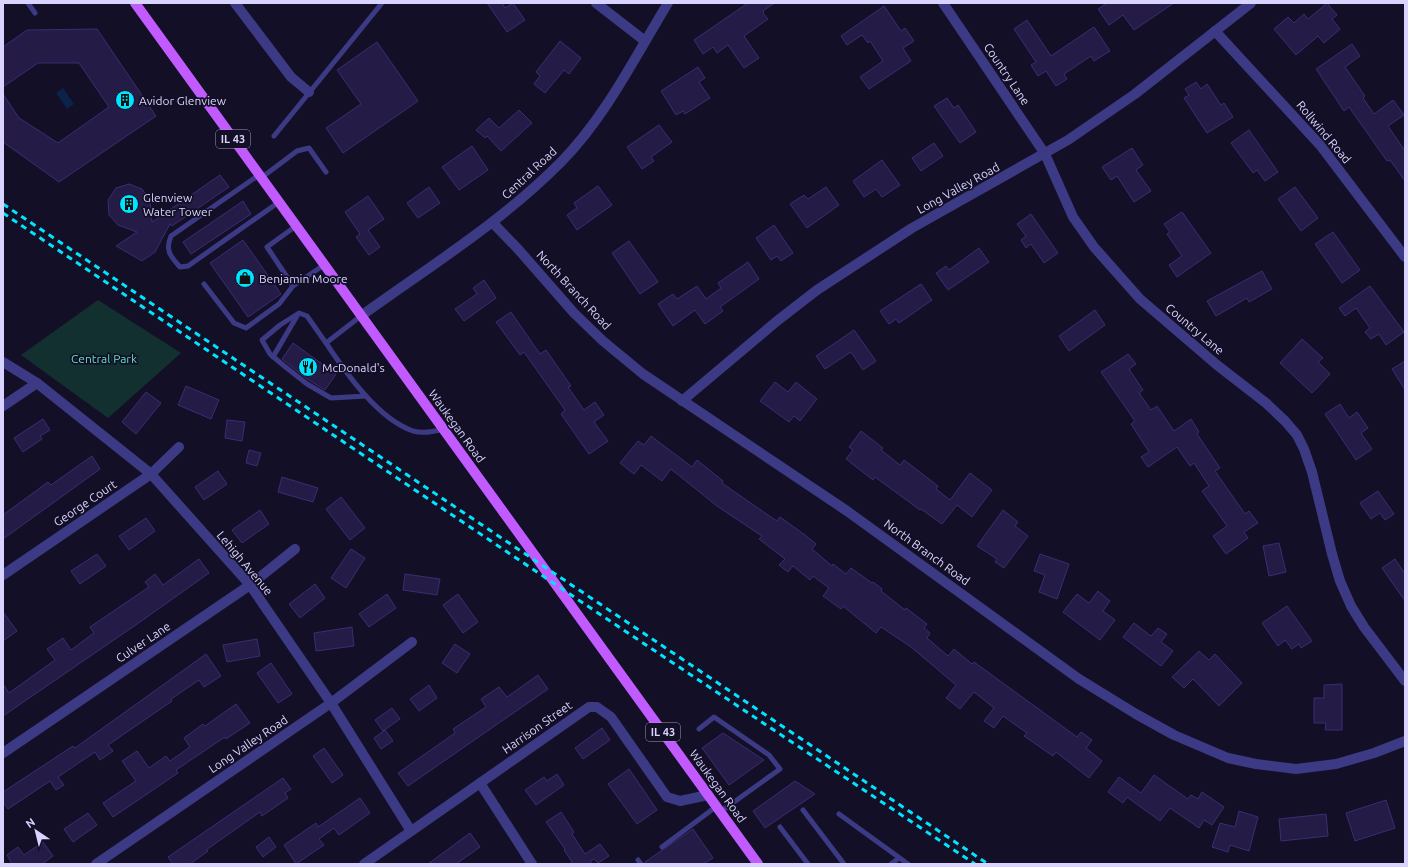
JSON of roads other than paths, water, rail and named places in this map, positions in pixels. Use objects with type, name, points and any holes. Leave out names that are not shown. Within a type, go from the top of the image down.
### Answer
[{"type":"main road","name":"Waukegan Road","points":[[135,3],[758,864]]},
{"type":"street","points":[[235,3],[291,77],[309,92]]},
{"type":"street","points":[[596,3],[645,42]]},
{"type":"street","name":"Central Road","points":[[361,316],[493,223],[563,160],[612,95],[668,3]]},
{"type":"street","name":"Country Lane","points":[[943,3],[1045,154],[1073,217],[1094,247],[1140,299],[1216,365],[1266,403],[1297,434],[1304,448],[1312,472],[1340,581],[1351,606],[1368,634],[1405,681]]},
{"type":"street","name":"Long Valley Road","points":[[682,401],[777,321],[817,290],[912,228],[1068,140],[1135,94],[1251,3]]},
{"type":"street","name":"Rollwind Road","points":[[1215,31],[1320,145],[1405,257]]},
{"type":"street","name":"North Branch Road","points":[[493,223],[574,313],[603,341],[643,374],[847,510],[1079,679],[1174,735],[1228,758],[1256,764],[1296,769],[1336,764],[1374,753],[1405,741]]},
{"type":"street","name":"Lehigh Avenue","points":[[3,362],[37,383],[150,474],[250,585],[330,704],[411,831]]},
{"type":"street","points":[[3,406],[37,383]]},
{"type":"street","name":"George Court","points":[[3,575],[150,474],[179,447]]},
{"type":"street","name":"Culver Lane","points":[[3,753],[250,585],[295,549]]},
{"type":"street","name":"Long Valley Road","points":[[96,864],[330,704],[412,642]]},
{"type":"street","name":"Harrison Street","points":[[364,864],[589,707],[597,707],[611,717],[667,797],[680,801],[708,795]]},
{"type":"street","points":[[480,783],[532,864]]},
{"type":"lane","points":[[28,3],[35,14]]},
{"type":"lane","points":[[274,136],[382,3]]},
{"type":"lane","points":[[279,202],[188,266],[180,267],[170,256],[168,244],[172,236],[297,152],[309,148],[326,172]]},
{"type":"lane","points":[[293,286],[267,248],[296,226]]},
{"type":"lane","points":[[204,284],[234,323],[246,328],[279,304],[293,286],[324,265]]},
{"type":"lane","points":[[299,313],[307,316],[337,360],[366,396],[396,423],[414,431],[430,432],[443,429]]},
{"type":"lane","points":[[274,357],[299,313]]},
{"type":"lane","points":[[299,313],[280,325],[262,340],[274,357],[307,384],[331,398],[366,396]]},
{"type":"lane","points":[[326,343],[361,316]]},
{"type":"lane","points":[[662,846],[780,769],[770,755],[714,717],[699,729]]},
{"type":"lane","points":[[803,810],[844,864]]},
{"type":"lane","points":[[839,814],[908,864]]},
{"type":"lane","points":[[780,827],[808,864]]},
{"type":"lane","points":[[891,864],[900,858]]},
{"type":"water","points":[[63,88],[74,104],[67,109],[56,93]]},
{"type":"railway","points":[[3,204],[988,864]]},
{"type":"railway","points":[[3,213],[598,613],[975,864]]},
{"type":"place","name":"Avidor Glenview","points":[[125,100]]},
{"type":"place","name":"Glenview Water Tower","points":[[129,204]]},
{"type":"place","name":"Benjamin Moore","points":[[245,278]]},
{"type":"place","name":"McDonald's","points":[[308,367]]},
{"type":"park label","name":"Central Park","points":[[104,358]]}]
